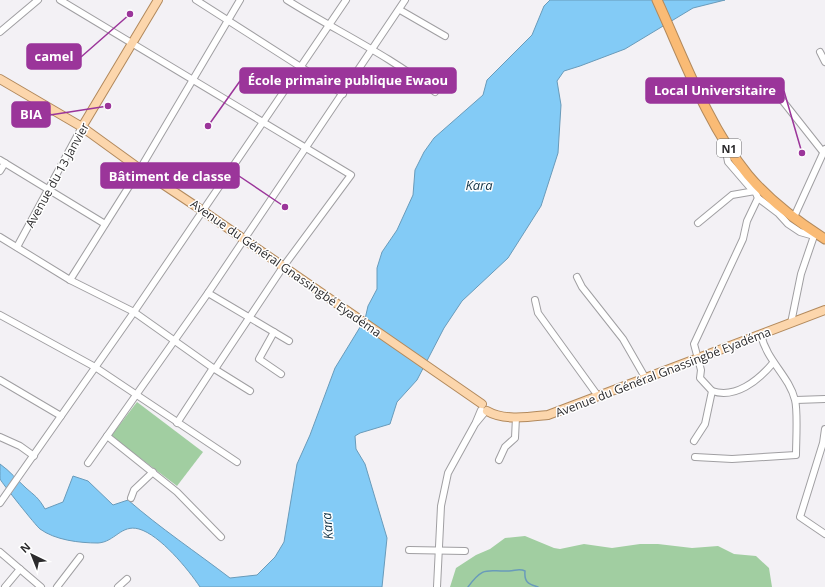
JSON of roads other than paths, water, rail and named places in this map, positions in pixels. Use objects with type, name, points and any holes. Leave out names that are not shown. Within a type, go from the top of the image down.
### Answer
[{"type":"highway","name":"N1","points":[[657,0],[704,103],[755,189],[794,217],[814,234],[825,239]]},
{"type":"main road","name":"Avenue du 13 Janvier","points":[[82,127],[158,0]]},
{"type":"main road","name":"Avenue du Général Gnassingbé Eyadéma","points":[[0,79],[82,127],[140,169],[203,210],[456,386],[484,409],[498,415],[516,417],[548,415],[825,310]]},
{"type":"street","points":[[0,32],[38,0]]},
{"type":"street","points":[[60,0],[194,79],[351,175],[283,267],[177,423]]},
{"type":"street","points":[[196,0],[343,94]]},
{"type":"street","points":[[70,280],[140,169],[240,0]]},
{"type":"street","points":[[287,0],[328,26],[410,72],[435,92]]},
{"type":"street","points":[[0,503],[134,312],[328,26],[342,9],[346,0]]},
{"type":"street","points":[[88,463],[208,294],[400,10],[405,0]]},
{"type":"street","points":[[400,10],[445,36]]},
{"type":"street","points":[[820,52],[825,62]]},
{"type":"street","points":[[774,90],[824,151],[794,217]]},
{"type":"street","name":"Avenue du 13 Janvier","points":[[17,246],[50,189],[82,127]]},
{"type":"street","points":[[0,171],[2,161],[105,224]]},
{"type":"street","points":[[698,223],[732,195],[755,189],[758,198],[778,213],[795,230],[814,234],[801,274],[791,323]]},
{"type":"street","points":[[758,198],[747,221],[743,239],[694,344],[702,370],[700,378],[712,391],[723,395],[748,387],[773,363]]},
{"type":"street","points":[[0,237],[17,246],[70,280],[134,312],[174,342],[250,391]]},
{"type":"street","points":[[577,277],[582,287],[623,339],[646,379]]},
{"type":"street","points":[[208,294],[289,341]]},
{"type":"street","points":[[535,300],[538,312],[598,396]]},
{"type":"street","points":[[0,314],[95,367],[237,462]]},
{"type":"street","points":[[274,332],[259,360],[281,374]]},
{"type":"street","points":[[695,457],[732,458],[796,455],[796,400],[784,378],[773,363],[764,346],[761,335]]},
{"type":"street","points":[[0,380],[61,416]]},
{"type":"street","points":[[694,441],[705,424],[712,391]]},
{"type":"street","points":[[796,400],[825,399]]},
{"type":"street","points":[[437,587],[442,495],[448,473],[484,409]]},
{"type":"street","points":[[499,460],[505,447],[515,438],[516,417]]},
{"type":"street","points":[[825,429],[824,444],[800,517],[825,534]]},
{"type":"street","points":[[107,436],[177,492],[221,537]]},
{"type":"street","points":[[0,437],[20,446],[34,456]]},
{"type":"street","points":[[130,498],[134,490],[153,472]]},
{"type":"street","points":[[409,550],[465,551]]},
{"type":"street","points":[[0,552],[41,587]]},
{"type":"street","points":[[57,587],[80,557]]},
{"type":"street","points":[[5,587],[20,569]]},
{"type":"street","points":[[118,587],[127,579]]},
{"type":"water","name":"Kara","points":[[550,0],[725,0],[693,8],[625,49],[564,71],[557,81],[561,105],[558,153],[541,206],[508,258],[462,301],[444,328],[417,380],[397,402],[390,424],[360,433],[355,436],[356,449],[365,464],[387,538],[382,587],[200,587],[181,562],[164,545],[147,532],[139,529],[127,529],[109,540],[98,543],[68,540],[53,536],[40,529],[0,479],[0,464],[36,497],[45,509],[63,502],[73,476],[88,481],[113,505],[128,500],[165,530],[230,578],[257,575],[275,557],[284,542],[297,464],[310,435],[335,368],[365,319],[368,306],[377,289],[377,268],[382,252],[397,230],[413,195],[415,170],[424,152],[434,138],[483,95],[487,80],[532,35],[544,6]]},
{"type":"waterway","points":[[468,587],[478,575],[486,571],[519,570],[525,571],[525,578],[527,582],[538,587]]},
{"type":"place","name":"camel","points":[[130,14]]},
{"type":"place","name":"BIA","points":[[108,106]]},
{"type":"place","name":"École primaire publique Ewaou","points":[[208,126]]},
{"type":"place","name":"Local Universitaire","points":[[802,153]]},
{"type":"place","name":"Bâtiment de classe","points":[[285,207]]}]
